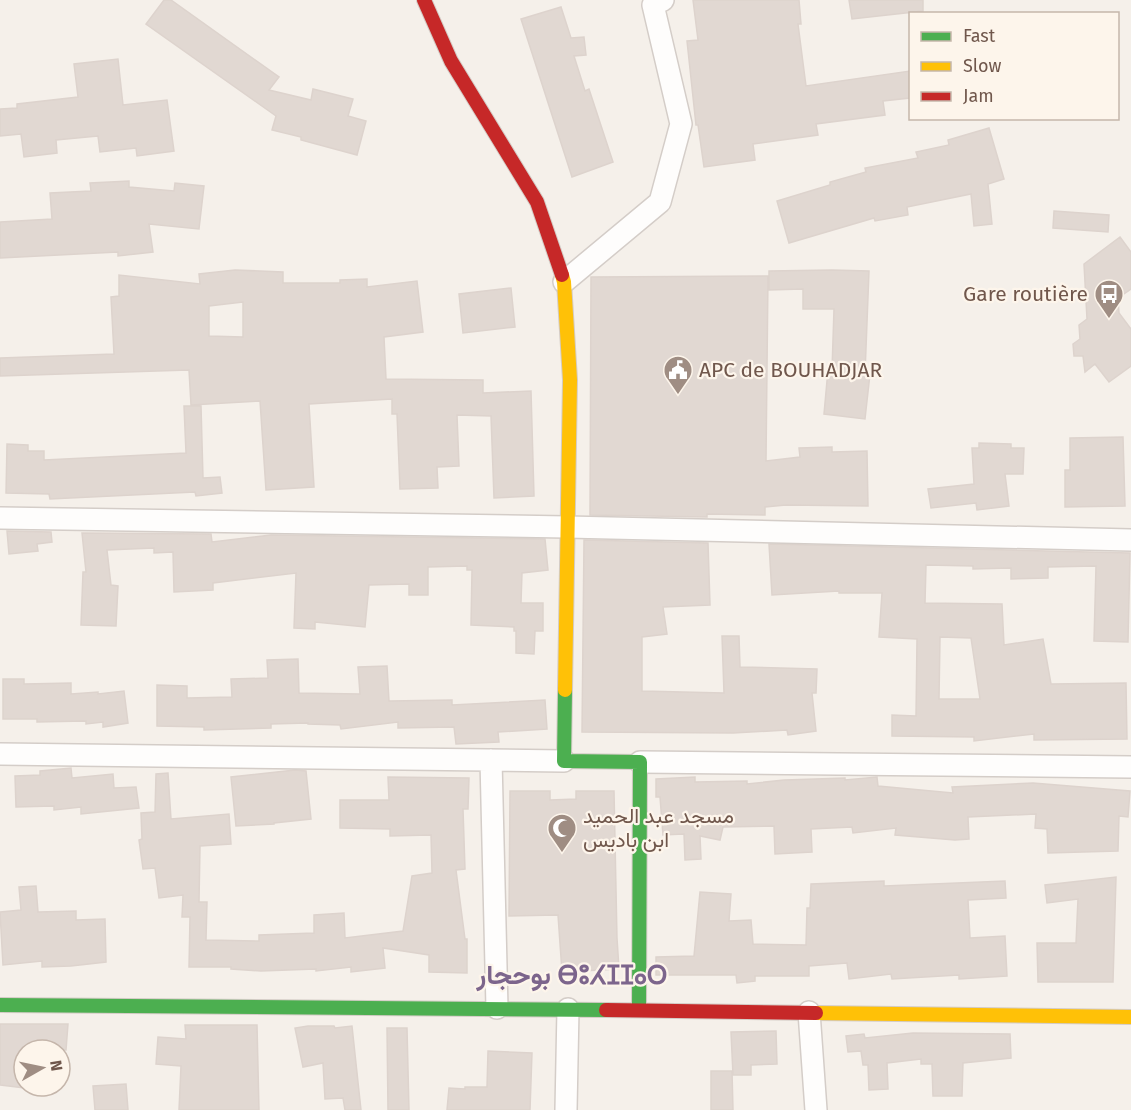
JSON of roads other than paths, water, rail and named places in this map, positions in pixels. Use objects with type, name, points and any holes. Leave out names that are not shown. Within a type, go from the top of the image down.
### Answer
[{"type":"main road","points":[[424,0],[451,61],[537,202],[564,282],[570,380],[564,760],[640,762],[639,1010]]},
{"type":"main road","points":[[0,1005],[497,1008],[1131,1017]]},
{"type":"street","points":[[564,282],[660,202],[681,124],[653,5],[663,0]]},
{"type":"street","points":[[0,518],[567,526],[1131,540]]},
{"type":"street","points":[[0,754],[564,760]]},
{"type":"street","points":[[491,760],[497,1008]]},
{"type":"street","points":[[640,762],[1131,767]]},
{"type":"street","points":[[566,1110],[568,1009]]},
{"type":"street","points":[[809,1012],[816,1110]]},
{"type":"place","name":"Gare routière","points":[[1109,320]]},
{"type":"place","name":"APC de BOUHADJAR","points":[[678,396]]},
{"type":"place","name":"مسجد عبد الحميد ابن باديس","points":[[562,854]]},
{"type":"district","name":"بوحجار ⴱⵓⵃⵊⵊⴰⵔ","points":[[572,975]]}]
